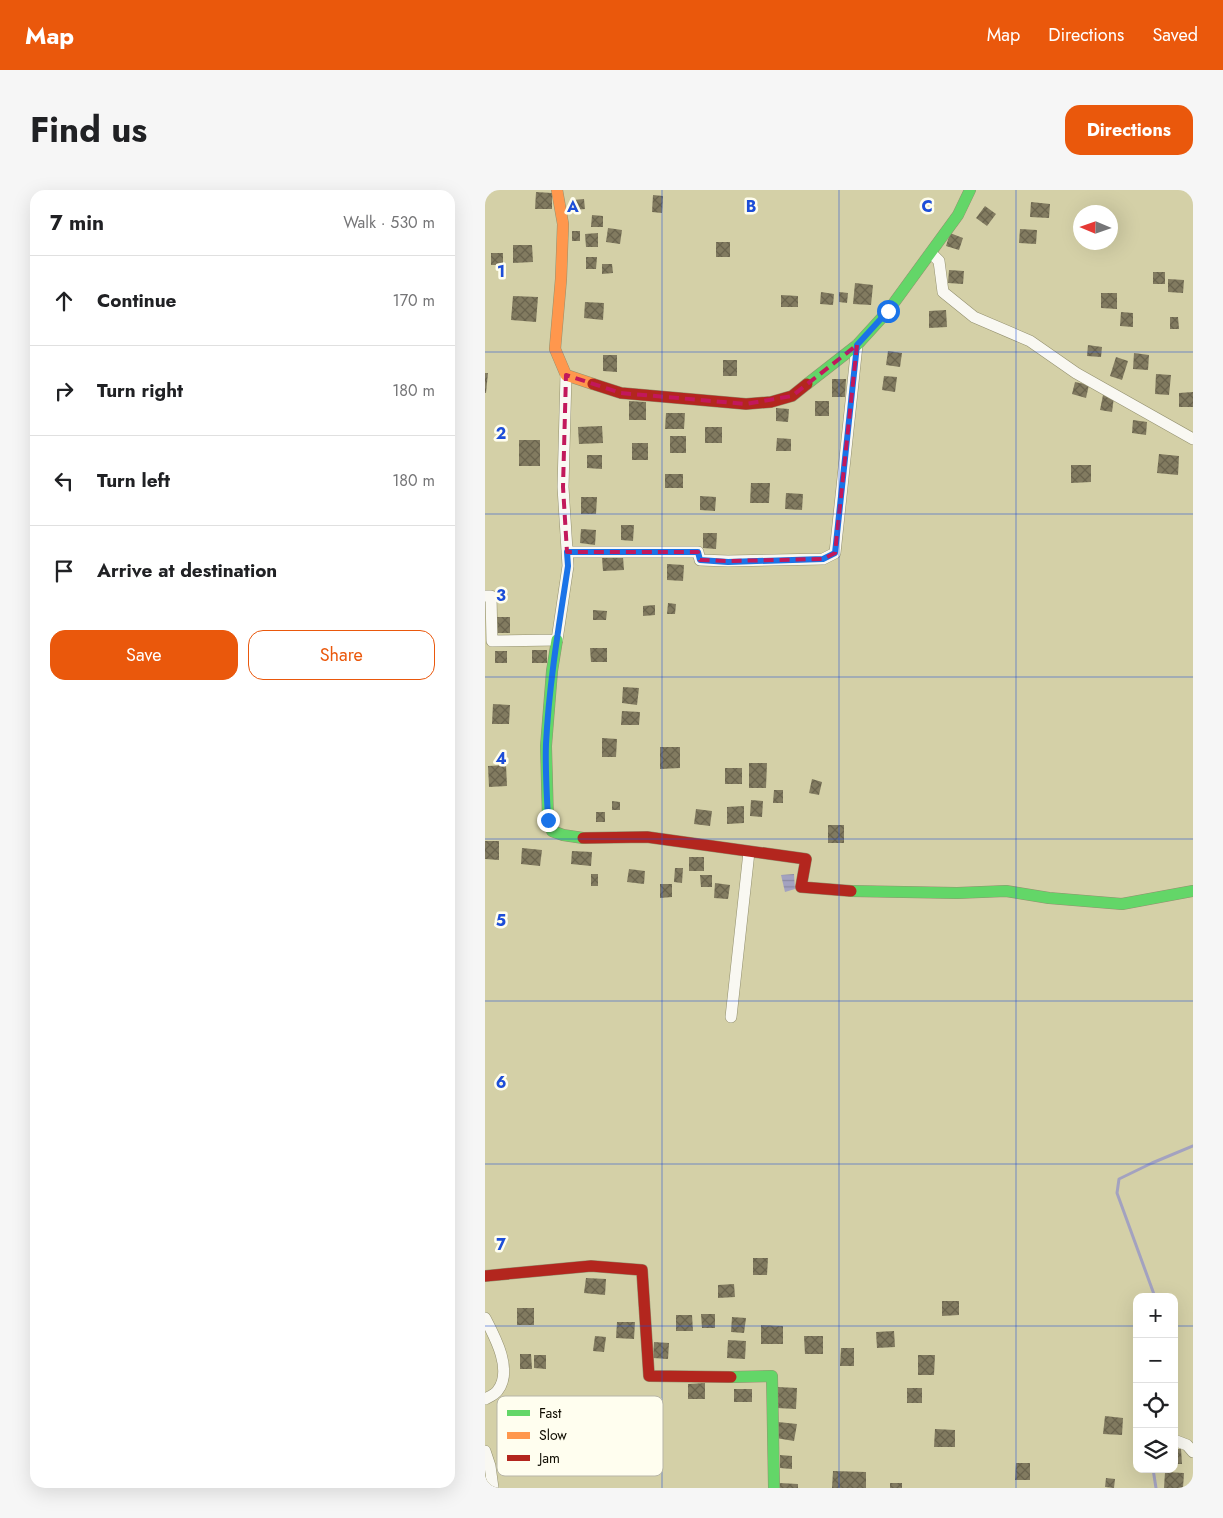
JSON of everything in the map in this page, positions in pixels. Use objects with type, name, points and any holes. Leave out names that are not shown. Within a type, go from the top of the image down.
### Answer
[{"type":"street","points":[[557,190],[563,224],[561,279],[555,349],[566,375],[563,487],[568,566],[551,680],[546,746],[548,820],[552,830],[563,835],[598,838],[644,837],[805,859],[801,886],[847,891],[957,893],[1006,891],[1049,898],[1122,904],[1193,891]]},
{"type":"street","points":[[566,375],[621,393],[747,404],[771,402],[792,396],[857,345],[888,311],[959,215],[970,190]]},
{"type":"street","points":[[931,254],[939,261],[943,292],[974,317],[1030,341],[1076,373],[1193,439]]},
{"type":"street","points":[[567,552],[698,552],[700,560],[728,562],[823,559],[835,553],[857,345]]},
{"type":"street","points":[[485,596],[491,596],[492,642],[557,640]]},
{"type":"street","points":[[731,1017],[749,852]]},
{"type":"street","points":[[485,1276],[591,1266],[642,1270],[649,1376],[694,1378],[773,1376],[774,1488]]},
{"type":"street","points":[[485,1318],[498,1342],[503,1376],[498,1391],[485,1399]]},
{"type":"street","points":[[1178,1442],[1187,1445],[1193,1452]]},
{"type":"street","points":[[485,1451],[490,1466],[493,1488]]},
{"type":"highlighted area","points":[[857,345],[835,553],[823,559],[728,561],[700,560],[698,552],[567,552],[563,487],[566,375],[621,393],[746,404],[792,396]]},
{"type":"water","points":[[794,874],[795,889],[785,892],[781,875]]},
{"type":"building","points":[[536,192],[552,193],[552,209],[535,209]]},
{"type":"building","points":[[653,195],[663,196],[662,213],[652,212]]},
{"type":"building","points":[[584,199],[585,209],[574,210],[573,200]]},
{"type":"building","points":[[1031,202],[1050,204],[1049,218],[1030,217]]},
{"type":"building","points":[[985,206],[996,214],[987,226],[976,218]]},
{"type":"building","points":[[592,215],[603,216],[603,227],[591,227]]},
{"type":"building","points":[[608,228],[622,230],[620,244],[606,242]]},
{"type":"building","points":[[1020,229],[1037,230],[1036,244],[1019,243]]},
{"type":"building","points":[[572,231],[580,231],[580,241],[572,241]]},
{"type":"building","points":[[598,233],[598,247],[586,247],[585,234]]},
{"type":"building","points":[[950,233],[963,238],[959,250],[946,246]]},
{"type":"building","points":[[716,242],[730,242],[730,257],[716,257]]},
{"type":"building","points":[[513,245],[532,245],[533,262],[513,263]]},
{"type":"building","points":[[491,253],[503,253],[503,265],[491,265]]},
{"type":"building","points":[[586,257],[597,257],[596,269],[586,269]]},
{"type":"building","points":[[602,264],[612,264],[613,273],[602,274]]},
{"type":"building","points":[[949,270],[964,271],[963,284],[948,283]]},
{"type":"building","points":[[1153,272],[1165,272],[1165,284],[1153,284]]},
{"type":"building","points":[[1168,279],[1184,280],[1183,293],[1168,292]]},
{"type":"building","points":[[855,283],[873,285],[871,305],[853,304]]},
{"type":"building","points":[[821,292],[834,294],[833,305],[820,304]]},
{"type":"building","points":[[839,292],[848,293],[847,303],[839,302]]},
{"type":"building","points":[[1101,293],[1117,293],[1117,309],[1101,308]]},
{"type":"building","points":[[781,295],[798,296],[798,307],[781,307]]},
{"type":"building","points":[[513,296],[538,297],[536,322],[511,320]]},
{"type":"building","points":[[585,302],[604,303],[603,320],[584,318]]},
{"type":"building","points":[[946,310],[947,327],[929,328],[929,311]]},
{"type":"building","points":[[1121,312],[1133,313],[1133,327],[1120,326]]},
{"type":"building","points":[[1170,317],[1178,317],[1179,329],[1170,329]]},
{"type":"building","points":[[1088,345],[1102,347],[1101,357],[1087,356]]},
{"type":"building","points":[[888,351],[902,353],[900,367],[886,365]]},
{"type":"building","points":[[1134,353],[1149,355],[1148,370],[1133,369]]},
{"type":"building","points":[[603,355],[617,355],[617,372],[603,371]]},
{"type":"building","points":[[1116,357],[1128,361],[1122,380],[1110,376]]},
{"type":"building","points":[[723,360],[737,360],[737,376],[723,376]]},
{"type":"building","points":[[485,373],[488,373],[486,393],[485,393]]},
{"type":"building","points":[[1156,374],[1171,375],[1169,395],[1155,394]]},
{"type":"building","points":[[884,376],[897,377],[895,392],[882,390]]},
{"type":"building","points":[[832,379],[846,379],[845,397],[832,397]]},
{"type":"building","points":[[1075,382],[1089,385],[1086,398],[1072,394]]},
{"type":"building","points":[[1193,392],[1193,407],[1179,407],[1179,393]]},
{"type":"building","points":[[1103,395],[1114,397],[1112,412],[1100,410]]},
{"type":"building","points":[[629,401],[646,402],[646,420],[629,420]]},
{"type":"building","points":[[815,401],[829,401],[829,416],[815,416]]},
{"type":"building","points":[[776,408],[789,409],[788,422],[776,421]]},
{"type":"building","points":[[666,413],[685,413],[684,429],[665,429]]},
{"type":"building","points":[[1133,420],[1147,422],[1146,435],[1132,433]]},
{"type":"building","points":[[602,426],[603,443],[579,444],[578,427]]},
{"type":"building","points":[[705,427],[722,427],[722,443],[705,443]]},
{"type":"building","points":[[670,436],[686,436],[686,453],[670,453]]},
{"type":"building","points":[[777,438],[791,439],[791,451],[776,451]]},
{"type":"building","points":[[519,440],[540,440],[540,466],[519,466]]},
{"type":"building","points":[[632,443],[648,443],[648,460],[632,460]]},
{"type":"building","points":[[1159,454],[1179,456],[1178,475],[1157,473]]},
{"type":"building","points":[[587,455],[602,455],[602,469],[587,468]]},
{"type":"building","points":[[1071,465],[1091,465],[1091,482],[1071,483]]},
{"type":"building","points":[[665,474],[683,474],[683,488],[665,488]]},
{"type":"building","points":[[751,483],[770,483],[769,503],[750,503]]},
{"type":"building","points":[[786,493],[803,494],[802,510],[785,509]]},
{"type":"building","points":[[700,496],[716,497],[715,511],[700,510]]},
{"type":"building","points":[[581,497],[597,497],[596,514],[581,514]]},
{"type":"building","points":[[621,525],[634,525],[633,541],[621,540]]},
{"type":"building","points":[[581,529],[596,530],[595,545],[580,543]]},
{"type":"building","points":[[703,533],[717,533],[716,549],[703,548]]},
{"type":"building","points":[[623,557],[624,570],[603,571],[602,558]]},
{"type":"building","points":[[667,564],[684,565],[683,581],[667,580]]},
{"type":"building","points":[[668,603],[676,604],[675,614],[667,614]]},
{"type":"building","points":[[655,605],[655,615],[643,616],[643,606]]},
{"type":"building","points":[[593,610],[607,611],[606,620],[593,620]]},
{"type":"building","points":[[497,617],[510,617],[510,633],[496,633]]},
{"type":"building","points":[[590,648],[607,648],[607,662],[591,662]]},
{"type":"building","points":[[532,650],[547,650],[547,663],[532,663]]},
{"type":"building","points":[[495,651],[507,651],[507,663],[495,663]]},
{"type":"building","points":[[623,687],[639,688],[637,705],[622,703]]},
{"type":"building","points":[[493,704],[510,705],[509,724],[492,724]]},
{"type":"building","points":[[622,711],[640,712],[639,725],[621,725]]},
{"type":"building","points":[[602,738],[617,739],[616,757],[602,757]]},
{"type":"building","points":[[660,747],[680,747],[680,768],[660,769]]},
{"type":"building","points":[[749,763],[767,763],[766,788],[749,788]]},
{"type":"building","points":[[506,765],[507,786],[489,787],[488,766]]},
{"type":"building","points":[[725,768],[742,768],[742,784],[725,784]]},
{"type":"building","points":[[812,779],[822,782],[819,795],[809,793]]},
{"type":"building","points":[[774,790],[783,790],[783,803],[773,803]]},
{"type":"building","points":[[751,800],[763,801],[762,817],[750,816]]},
{"type":"building","points":[[612,801],[620,802],[620,810],[612,810]]},
{"type":"building","points":[[744,806],[744,823],[727,824],[727,807]]},
{"type":"building","points":[[696,809],[712,811],[710,826],[694,824]]},
{"type":"building","points":[[596,812],[605,812],[605,822],[596,822]]},
{"type":"building","points":[[828,825],[844,825],[844,843],[828,843]]},
{"type":"building","points":[[485,841],[499,841],[499,860],[485,859]]},
{"type":"building","points":[[522,848],[542,850],[540,866],[521,864]]},
{"type":"building","points":[[572,851],[592,852],[591,866],[571,864]]},
{"type":"building","points":[[689,857],[704,857],[704,871],[689,871]]},
{"type":"building","points":[[675,868],[683,868],[682,883],[674,882]]},
{"type":"building","points":[[629,869],[645,871],[644,884],[627,882]]},
{"type":"building","points":[[591,874],[598,874],[598,886],[591,886]]},
{"type":"building","points":[[700,875],[712,875],[712,887],[701,887]]},
{"type":"building","points":[[715,883],[730,885],[728,899],[714,898]]},
{"type":"building","points":[[660,884],[672,884],[672,897],[660,898]]},
{"type":"building","points":[[753,1258],[768,1258],[767,1275],[753,1275]]},
{"type":"building","points":[[586,1278],[606,1279],[605,1295],[584,1293]]},
{"type":"building","points":[[734,1284],[735,1297],[718,1298],[718,1285]]},
{"type":"building","points":[[942,1301],[959,1301],[959,1315],[942,1316]]},
{"type":"building","points":[[517,1308],[534,1308],[534,1325],[517,1325]]},
{"type":"building","points":[[701,1314],[715,1314],[715,1328],[702,1328]]},
{"type":"building","points":[[676,1315],[692,1315],[693,1331],[676,1331]]},
{"type":"building","points":[[732,1317],[746,1318],[744,1333],[731,1332]]},
{"type":"building","points":[[617,1322],[635,1322],[634,1339],[616,1338]]},
{"type":"building","points":[[761,1325],[783,1326],[783,1344],[761,1344]]},
{"type":"building","points":[[894,1331],[895,1347],[877,1348],[876,1332]]},
{"type":"building","points":[[595,1336],[606,1337],[604,1352],[593,1351]]},
{"type":"building","points":[[804,1336],[823,1336],[823,1354],[805,1354]]},
{"type":"building","points":[[728,1340],[746,1341],[745,1359],[727,1358]]},
{"type":"building","points":[[654,1342],[669,1343],[668,1359],[653,1358]]},
{"type":"building","points":[[841,1348],[854,1348],[854,1366],[840,1366]]},
{"type":"building","points":[[520,1354],[531,1354],[532,1369],[520,1369]]},
{"type":"building","points":[[534,1355],[546,1355],[546,1369],[534,1368]]},
{"type":"building","points":[[918,1355],[935,1355],[934,1375],[918,1375]]},
{"type":"building","points":[[705,1383],[705,1399],[688,1399],[688,1384]]},
{"type":"building","points":[[778,1387],[797,1388],[796,1409],[777,1408]]},
{"type":"building","points":[[907,1388],[922,1388],[922,1403],[907,1403]]},
{"type":"building","points":[[734,1389],[752,1389],[752,1402],[734,1402]]},
{"type":"building","points":[[1105,1416],[1123,1418],[1122,1435],[1103,1434]]},
{"type":"building","points":[[778,1422],[797,1424],[794,1441],[776,1438]]},
{"type":"building","points":[[935,1429],[955,1430],[955,1447],[934,1447]]},
{"type":"building","points":[[1178,1449],[1181,1449],[1182,1464],[1178,1464]]},
{"type":"building","points":[[780,1455],[792,1456],[792,1469],[780,1468]]},
{"type":"building","points":[[1016,1463],[1030,1463],[1030,1480],[1015,1480]]},
{"type":"building","points":[[833,1471],[866,1472],[866,1488],[832,1488]]},
{"type":"building","points":[[1165,1473],[1184,1473],[1183,1488],[1164,1488]]},
{"type":"building","points":[[1106,1478],[1115,1479],[1114,1488],[1105,1487]]},
{"type":"building","points":[[779,1483],[798,1484],[798,1488],[778,1488]]},
{"type":"building","points":[[890,1483],[902,1483],[902,1488],[890,1488]]},
{"type":"waterway","points":[[1154,1293],[1117,1193],[1119,1179],[1193,1146]]},
{"type":"waterway","points":[[1154,1473],[1156,1488]]},
{"type":"traffic: fast","points":[[807,384],[857,345],[888,311],[958,215],[970,190]]},
{"type":"traffic: fast","points":[[557,640],[552,671],[546,746],[548,820],[552,831],[583,838]]},
{"type":"traffic: fast","points":[[851,891],[957,893],[1006,891],[1049,898],[1122,904],[1193,891]]},
{"type":"traffic: fast","points":[[731,1377],[772,1376],[774,1488]]},
{"type":"traffic: slow","points":[[557,190],[563,224],[561,279],[555,349],[566,375],[593,384]]},
{"type":"traffic: jam","points":[[593,384],[621,393],[746,404],[771,402],[792,396],[807,384]]},
{"type":"traffic: jam","points":[[583,838],[647,837],[806,859],[801,887],[851,891]]},
{"type":"traffic: jam","points":[[485,1276],[591,1266],[642,1270],[649,1376],[731,1377]]},
{"type":"route","points":[[548,820],[546,746],[548,717],[568,566],[567,552],[698,552],[700,560],[728,562],[823,559],[835,553],[857,345],[888,311]]}]
